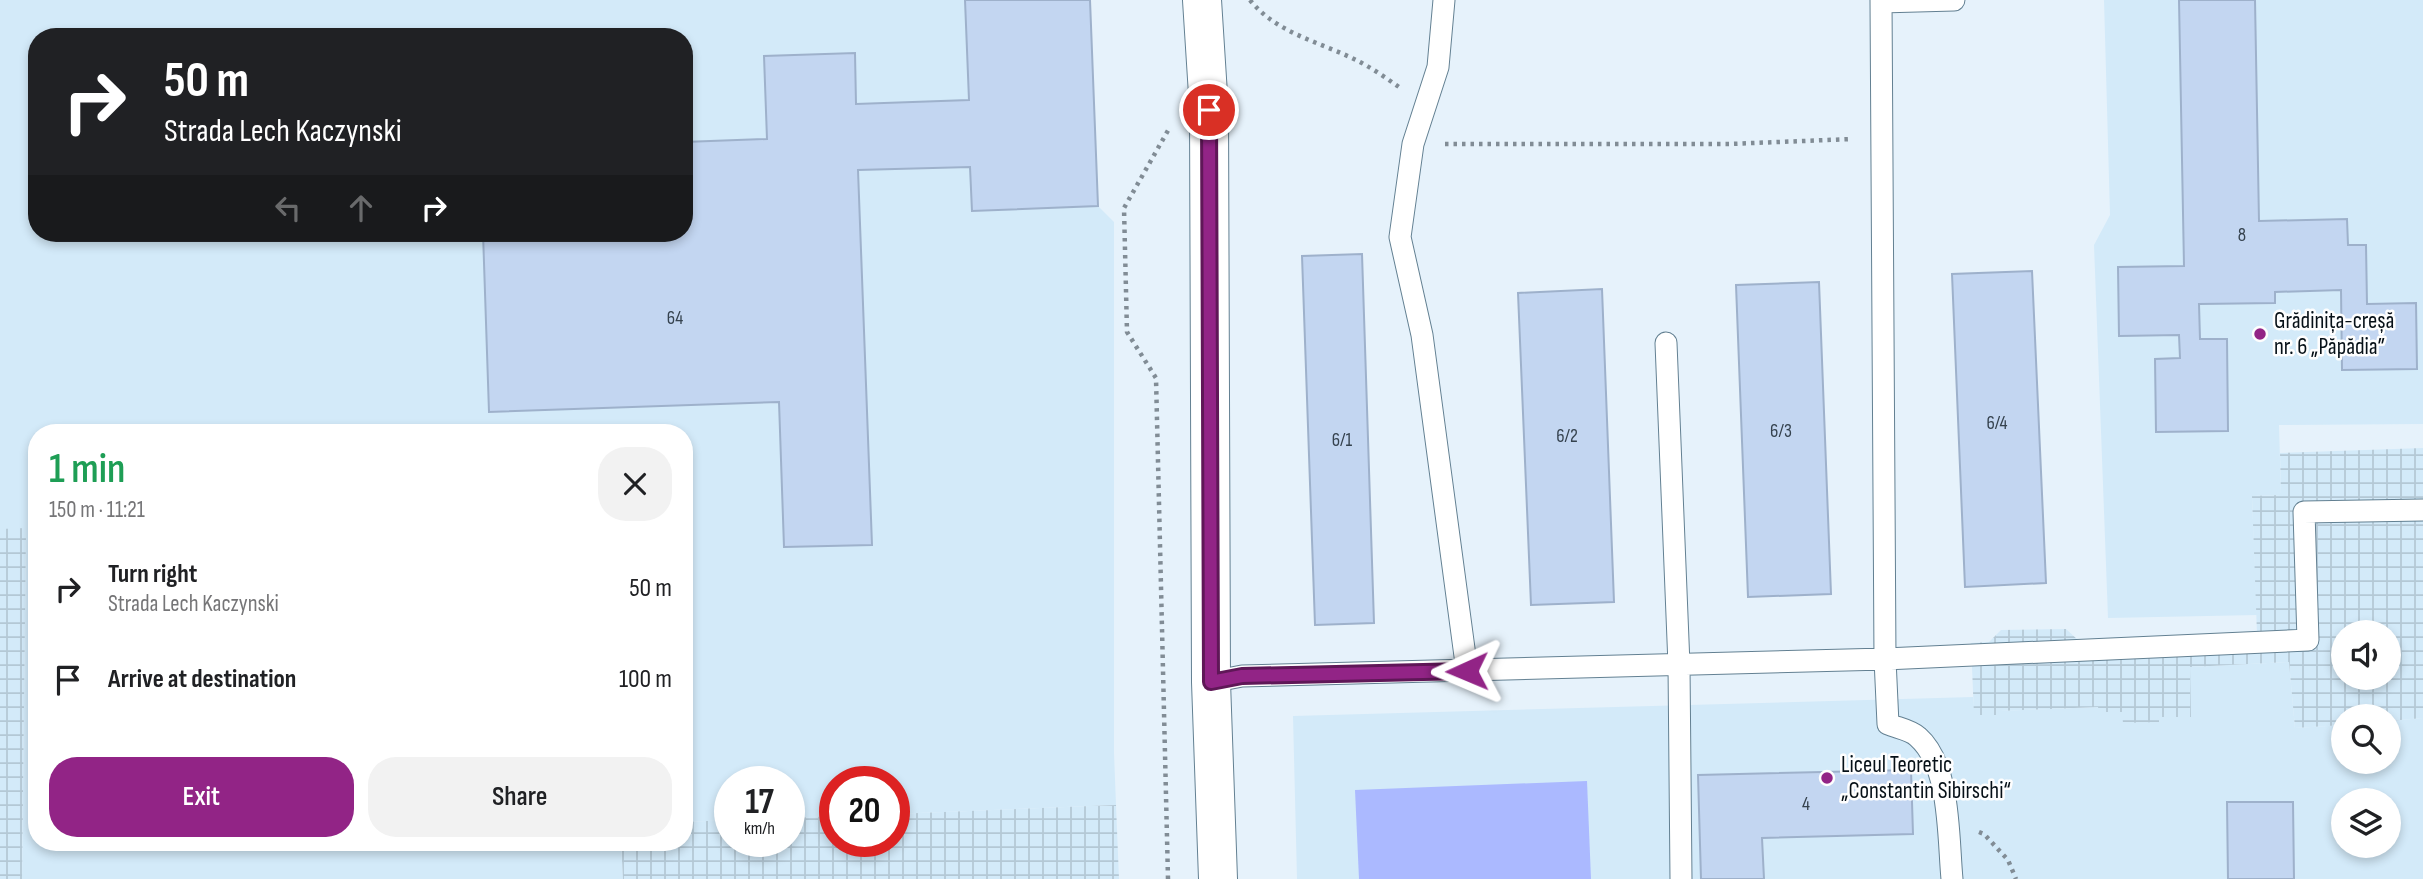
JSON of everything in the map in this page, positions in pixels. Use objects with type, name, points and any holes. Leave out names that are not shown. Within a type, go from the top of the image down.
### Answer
[{"type":"street","points":[[1202,0],[1209,110],[1211,682],[1218,879]]},
{"type":"lane","points":[[1444,0],[1438,67],[1413,144],[1400,237],[1422,334],[1467,671]]},
{"type":"lane","points":[[1952,879],[1943,786],[1932,752],[1917,735],[1888,724],[1885,659],[1881,1],[1954,0]]},
{"type":"lane","points":[[1666,343],[1679,665],[1681,879]]},
{"type":"lane","points":[[1211,682],[1242,676],[1885,659],[2308,640],[2304,512],[2423,510]]},
{"type":"path","points":[[1250,0],[1271,20],[1292,33],[1360,62],[1426,104]]},
{"type":"path","points":[[1168,879],[1156,379],[1127,332],[1124,208],[1175,117]]},
{"type":"path","points":[[1413,144],[1729,144],[1881,138]]},
{"type":"path","points":[[1947,820],[1984,834],[2008,860],[2017,879]]},
{"type":"shaded area","points":[[0,0],[1090,0],[1098,206],[1114,222],[1116,805],[910,813],[910,766],[819,766],[819,817],[805,817],[805,766],[714,766],[714,821],[693,822],[693,424],[28,424],[28,851],[621,851],[623,879],[22,879],[26,529],[0,529]]},
{"type":"shaded area","name":"Grădinița-creșă nr. 6 „Păpădia”","points":[[2104,0],[2423,0],[2423,424],[2279,425],[2281,495],[2252,496],[2257,615],[2108,618],[2094,245],[2110,215]]},
{"type":"shaded area","points":[[2423,448],[2423,718],[2401,720],[2401,704],[2331,704],[2331,726],[2295,728],[2289,662],[2190,667],[2191,717],[2159,717],[2159,722],[2123,723],[2122,712],[2099,712],[2098,707],[2000,711],[1999,715],[1974,715],[1971,643],[1989,642],[2001,630],[2066,629],[2078,640],[2257,634],[2252,496],[2281,495],[2280,453]]},
{"type":"shaded area","points":[[26,528],[22,879],[0,879],[0,529]]},
{"type":"shaded area","name":"Liceul Teoretic „Constantin Sibirschi“","points":[[2289,662],[2295,728],[2331,726],[2331,774],[2401,774],[2401,720],[2423,718],[2423,879],[1297,879],[1293,716],[1973,697],[1975,715],[1999,714],[1999,711],[2099,707],[2100,712],[2122,712],[2159,722],[2159,717],[2190,667]]},
{"type":"shaded area","points":[[1587,781],[1591,879],[1359,879],[1355,790]]},
{"type":"shaded area","points":[[1116,805],[1119,879],[623,879],[621,851],[693,851],[693,822],[714,821],[714,857],[805,857],[805,817],[819,817],[819,857],[910,857],[910,813]]},
{"type":"building","points":[[965,0],[1090,0],[1098,206],[972,211],[970,167],[858,170],[872,545],[784,547],[779,402],[489,412],[483,242],[693,242],[693,142],[767,139],[764,56],[855,53],[856,104],[969,100]]},
{"type":"building","points":[[2179,0],[2255,0],[2259,221],[2347,219],[2348,245],[2366,245],[2367,304],[2416,303],[2417,369],[2342,370],[2341,290],[2275,292],[2275,303],[2199,304],[2200,339],[2227,339],[2228,431],[2156,432],[2155,359],[2180,358],[2179,335],[2119,336],[2118,267],[2184,266]]},
{"type":"building","points":[[1362,254],[1374,623],[1315,625],[1302,256]]},
{"type":"building","points":[[2032,271],[2046,583],[1965,587],[1952,274]]},
{"type":"building","points":[[1819,282],[1831,594],[1748,597],[1736,285]]},
{"type":"building","points":[[1602,289],[1614,602],[1531,605],[1518,293]]},
{"type":"building","points":[[1911,770],[1913,834],[1762,838],[1764,879],[1701,879],[1698,775]]},
{"type":"building","points":[[2227,802],[2293,802],[2294,879],[2228,879]]},
{"type":"place","name":"Grădinița-creșă nr. 6 „Păpădia”","points":[[2260,334]]},
{"type":"place","name":"Liceul Teoretic „Constantin Sibirschi“","points":[[1827,778]]},
{"type":"route","points":[[1209,110],[1211,682],[1242,676],[1467,671]]}]
